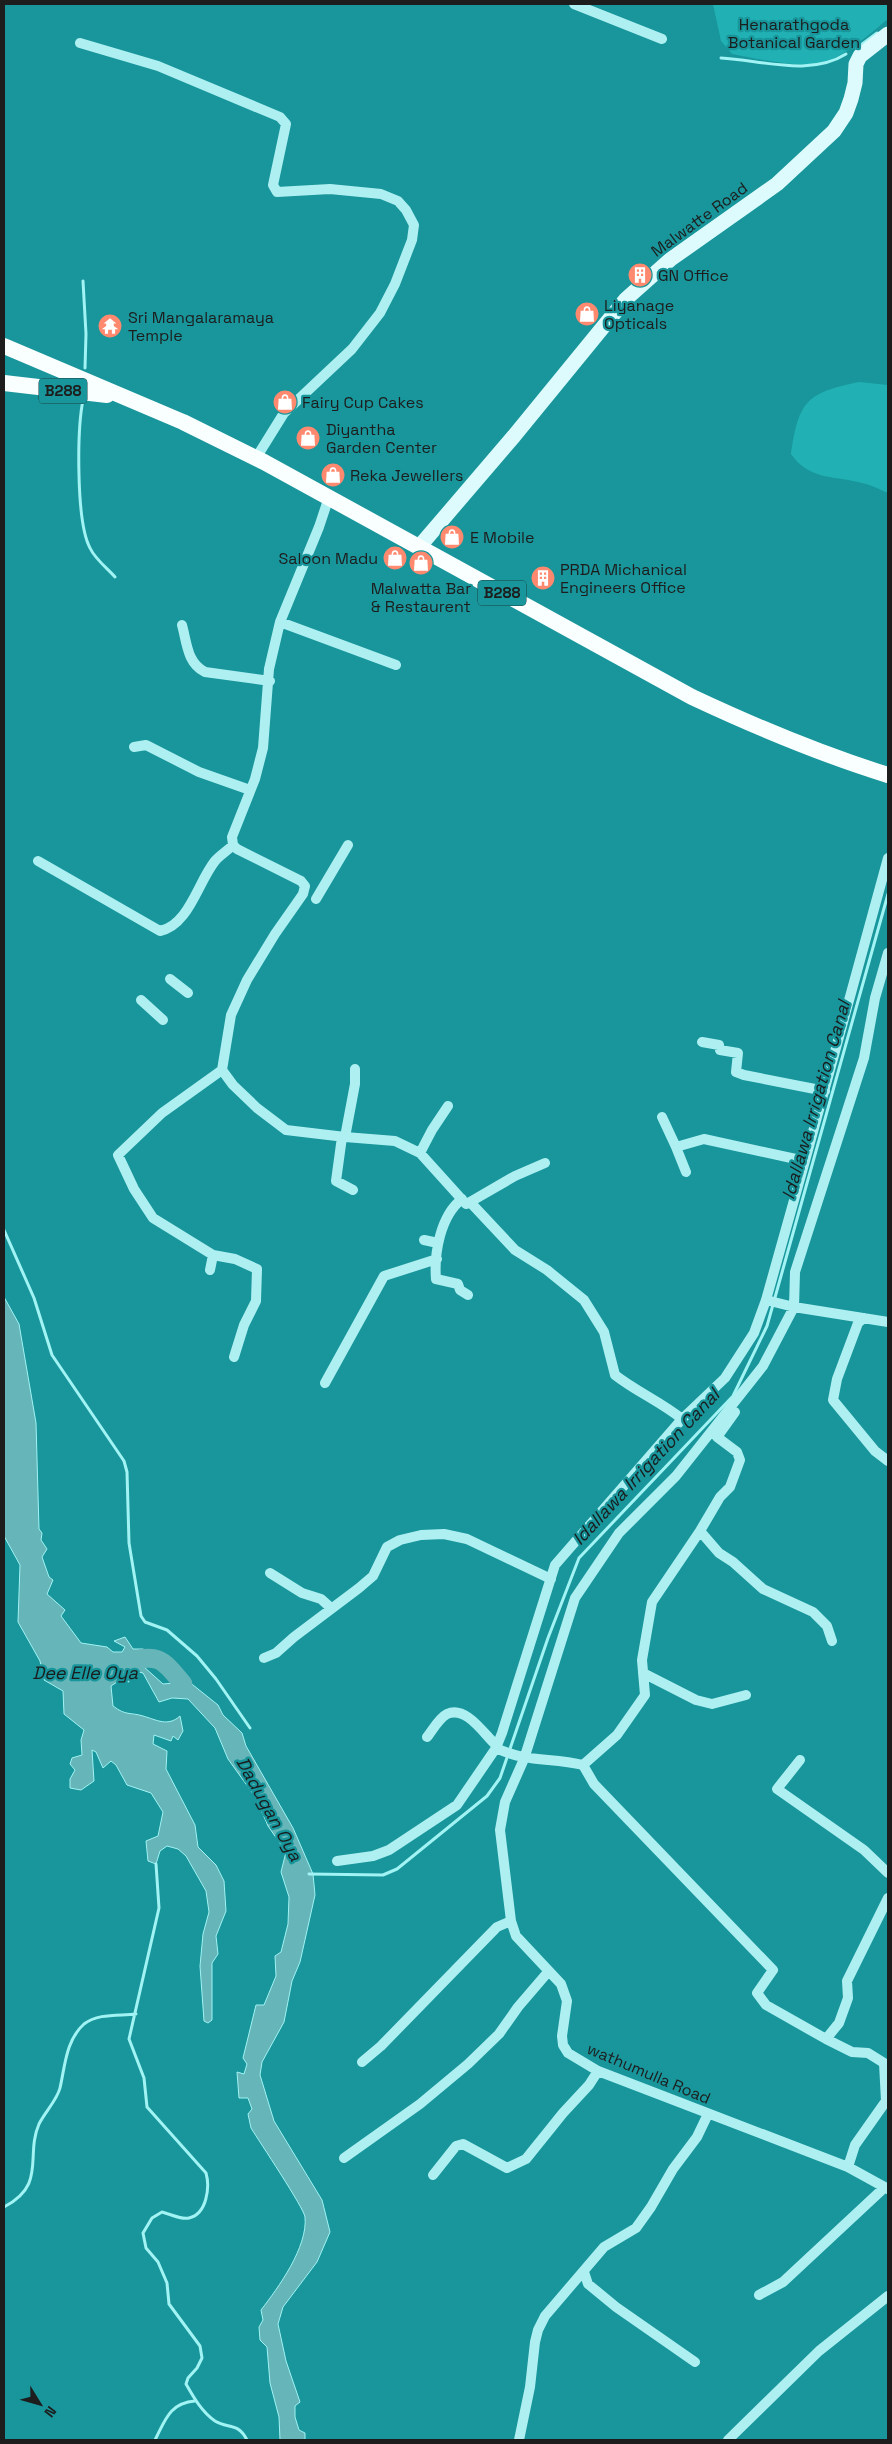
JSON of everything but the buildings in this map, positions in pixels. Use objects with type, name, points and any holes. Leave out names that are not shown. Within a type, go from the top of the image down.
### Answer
[{"type":"main road","points":[[4,346],[122,397]]},
{"type":"main road","name":"B288","points":[[4,383],[122,397],[183,422],[329,497],[692,697],[828,756],[888,775]]},
{"type":"street","points":[[574,4],[662,39]]},
{"type":"street","name":"Malwatte Road","points":[[419,547],[514,436],[626,299],[671,259],[777,184],[834,132],[846,113],[851,100],[855,83],[856,64],[860,56],[888,34]]},
{"type":"street","points":[[80,43],[158,66],[280,117],[286,124],[273,185],[278,192],[330,189],[382,194],[398,201],[406,210],[414,226],[412,240],[395,284],[380,313],[352,349],[284,413],[256,458]]},
{"type":"street","points":[[38,861],[160,931],[172,927],[197,893],[215,861],[232,845],[232,837],[250,790],[263,748],[263,728],[270,681],[269,669],[280,622],[320,527],[329,497]]},
{"type":"street","points":[[280,622],[396,664]]},
{"type":"street","points":[[182,625],[191,662],[197,668],[205,672],[270,681]]},
{"type":"street","points":[[134,747],[146,745],[199,772],[250,790]]},
{"type":"street","points":[[232,845],[247,856],[301,881],[305,886],[303,894],[275,934],[247,980],[231,1015],[222,1070],[233,1086],[257,1108],[286,1130],[395,1141],[420,1153],[515,1250],[547,1270],[584,1300],[604,1332],[615,1375],[638,1392],[663,1404],[682,1419]]},
{"type":"street","points":[[316,899],[348,845]]},
{"type":"street","points":[[337,1861],[373,1856],[389,1850],[458,1805],[499,1749],[555,1565],[682,1419],[725,1378],[739,1359],[772,1302],[805,1161],[888,858]]},
{"type":"street","points":[[583,1765],[617,1735],[645,1695],[642,1660],[652,1602],[700,1531],[720,1497],[730,1487],[740,1460],[737,1452],[717,1437],[753,1387],[794,1307],[795,1272],[864,1058],[875,998],[888,953]]},
{"type":"street","points":[[170,979],[188,993]]},
{"type":"street","points":[[141,1000],[163,1020]]},
{"type":"street","points":[[702,1042],[719,1045],[720,1050],[738,1053],[736,1072],[825,1091]]},
{"type":"street","points":[[353,1190],[336,1181],[355,1084],[355,1069]]},
{"type":"street","points":[[222,1070],[162,1113],[118,1155],[134,1189],[154,1218],[213,1255],[234,1258],[257,1269],[256,1301],[244,1325],[234,1357]]},
{"type":"street","points":[[420,1153],[448,1106]]},
{"type":"street","points":[[662,1117],[686,1172]]},
{"type":"street","points":[[676,1147],[704,1139],[805,1161]]},
{"type":"street","points":[[468,1295],[460,1290],[458,1284],[436,1280],[438,1243],[454,1205],[545,1163]]},
{"type":"street","points":[[424,1240],[438,1243]]},
{"type":"street","points":[[210,1270],[213,1255]]},
{"type":"street","points":[[325,1384],[384,1276],[437,1259]]},
{"type":"street","points":[[772,1302],[888,1322]]},
{"type":"street","points":[[864,1318],[858,1322],[837,1379],[833,1400],[875,1451],[888,1461]]},
{"type":"street","name":"wathumulla Road","points":[[763,1366],[676,1476],[619,1533],[575,1598],[505,1802],[500,1830],[511,1921],[516,1936],[561,1984],[567,2001],[562,2036],[563,2045],[568,2053],[598,2071],[848,2168],[887,2188]]},
{"type":"street","points":[[700,1531],[719,1553],[734,1562],[762,1589],[814,1612],[827,1626],[832,1641]]},
{"type":"street","points":[[264,1658],[276,1653],[373,1576],[387,1547],[400,1540],[421,1535],[444,1534],[467,1539],[551,1579]]},
{"type":"street","points":[[270,1573],[308,1597],[320,1599],[331,1608]]},
{"type":"street","points":[[643,1673],[696,1700],[712,1704],[746,1694]]},
{"type":"street","points":[[427,1737],[444,1716],[449,1713],[461,1713],[479,1726],[499,1749],[520,1757],[569,1761],[583,1765],[594,1784],[772,1970],[757,1993],[766,2005],[852,2052],[868,2053],[884,2063],[886,2102],[855,2145],[848,2168]]},
{"type":"street","points":[[800,1760],[777,1789],[864,1850],[888,1873]]},
{"type":"street","points":[[826,2039],[838,2023],[848,1998],[847,1981],[888,1898]]},
{"type":"street","points":[[362,2062],[381,2046],[497,1927],[511,1921]]},
{"type":"street","points":[[344,2158],[420,2104],[468,2064],[500,2034],[518,2007],[548,1972]]},
{"type":"street","points":[[433,2174],[456,2146],[463,2144],[507,2168],[526,2159],[598,2071]]},
{"type":"street","points":[[519,2440],[530,2387],[538,2330],[545,2316],[604,2247],[636,2228],[651,2207],[673,2169],[697,2137],[708,2114]]},
{"type":"street","points":[[759,2295],[783,2282],[887,2188]]},
{"type":"street","points":[[584,2272],[588,2284],[616,2307],[695,2362]]},
{"type":"street","points":[[728,2440],[819,2351],[888,2296]]},
{"type":"green space","name":"Henarathgoda Botanical Garden","points":[[713,4],[888,4],[888,19],[839,56],[820,64],[802,65],[732,54],[721,41]]},
{"type":"green space","points":[[859,382],[888,385],[888,493],[862,483],[813,472],[805,468],[791,454],[802,410],[809,402],[817,395],[828,390]]},
{"type":"water","name":"Dee Elle Oya","points":[[4,1297],[19,1324],[36,1423],[39,1529],[42,1533],[41,1540],[47,1549],[42,1557],[49,1577],[53,1580],[47,1594],[65,1610],[61,1616],[81,1643],[107,1647],[113,1652],[122,1652],[125,1647],[114,1641],[125,1637],[133,1649],[143,1649],[151,1654],[148,1657],[150,1663],[145,1663],[144,1667],[163,1684],[174,1683],[165,1672],[168,1665],[218,1705],[223,1715],[242,1733],[246,1746],[293,1828],[313,1874],[315,1895],[300,1962],[292,1981],[284,2022],[262,2062],[260,2075],[274,2121],[322,2200],[330,2232],[317,2262],[283,2307],[278,2324],[286,2361],[300,2402],[295,2406],[295,2417],[299,2430],[305,2433],[305,2440],[280,2440],[279,2417],[270,2383],[267,2347],[260,2340],[259,2327],[263,2320],[261,2310],[283,2279],[297,2254],[305,2229],[305,2217],[290,2188],[251,2128],[248,2114],[252,2109],[248,2098],[239,2098],[237,2072],[244,2074],[247,2064],[243,2058],[256,2005],[264,2005],[276,1976],[275,1956],[281,1952],[288,1924],[289,1897],[281,1872],[286,1852],[268,1826],[256,1798],[228,1759],[215,1728],[188,1699],[172,1698],[159,1702],[143,1673],[134,1671],[129,1674],[129,1682],[120,1680],[111,1686],[113,1706],[121,1711],[162,1722],[171,1721],[180,1716],[183,1731],[178,1740],[173,1736],[171,1741],[154,1735],[153,1744],[167,1751],[166,1769],[195,1825],[198,1847],[216,1865],[224,1881],[226,1911],[216,1936],[218,1954],[212,1963],[212,2020],[208,2023],[204,2021],[200,1966],[203,1934],[209,1912],[206,1891],[186,1856],[178,1849],[167,1846],[160,1851],[156,1864],[148,1861],[146,1841],[158,1836],[163,1812],[151,1793],[127,1785],[116,1765],[111,1761],[103,1768],[96,1752],[92,1750],[94,1781],[81,1790],[70,1788],[70,1779],[75,1770],[70,1764],[72,1758],[82,1755],[81,1740],[84,1730],[64,1714],[63,1691],[44,1680],[40,1661],[18,1622],[20,1565],[4,1536]]},
{"type":"waterway","points":[[857,48],[877,33]]},
{"type":"waterway","points":[[721,58],[801,66],[817,65],[832,61],[846,54]]},
{"type":"waterway","points":[[83,281],[86,334],[85,368]]},
{"type":"waterway","points":[[83,400],[79,476],[85,535],[92,552],[115,577]]},
{"type":"waterway","name":"Idallawa Irrigation Canal","points":[[309,1874],[383,1875],[397,1869],[487,1796],[500,1778],[548,1638],[579,1558],[733,1396],[767,1326],[888,894]]},
{"type":"waterway","points":[[4,1230],[34,1298],[52,1355],[124,1461],[127,1472],[129,1543],[141,1616],[145,1622],[167,1630],[197,1656],[216,1679],[250,1728]]},
{"type":"waterway","name":"Dadugan Oya","points":[[123,1663],[151,1658],[158,1660],[169,1668],[183,1684]]},
{"type":"waterway","points":[[156,1864],[159,1908],[129,2039],[144,2078],[147,2107],[206,2173],[208,2185],[203,2206],[195,2215],[183,2218],[162,2212],[152,2218],[143,2233],[146,2248],[158,2262],[167,2283],[169,2304],[200,2346],[202,2358],[186,2384],[210,2417],[215,2421],[236,2428],[244,2434],[247,2440]]},
{"type":"waterway","points":[[4,2207],[26,2189],[30,2180],[35,2136],[39,2124],[54,2102],[60,2088],[67,2054],[78,2030],[84,2024],[96,2018],[136,2014]]},
{"type":"waterway","points":[[155,2440],[165,2420],[174,2409],[186,2402],[195,2401]]},
{"type":"place","name":"GN Office","points":[[640,275]]},
{"type":"place","name":"Liyanage Opticals","points":[[587,314]]},
{"type":"place","name":"Sri Mangalaramaya Temple","points":[[110,326]]},
{"type":"place","name":"Fairy Cup Cakes","points":[[285,402]]},
{"type":"place","name":"Diyantha Garden Center","points":[[308,438]]},
{"type":"place","name":"Reka Jewellers","points":[[333,475]]},
{"type":"place","name":"E Mobile","points":[[452,537]]},
{"type":"place","name":"Saloon Madu","points":[[395,558]]},
{"type":"place","name":"Malwatta Bar & Restaurent","points":[[421,563]]},
{"type":"place","name":"PRDA Michanical Engineers Office","points":[[543,578]]}]
